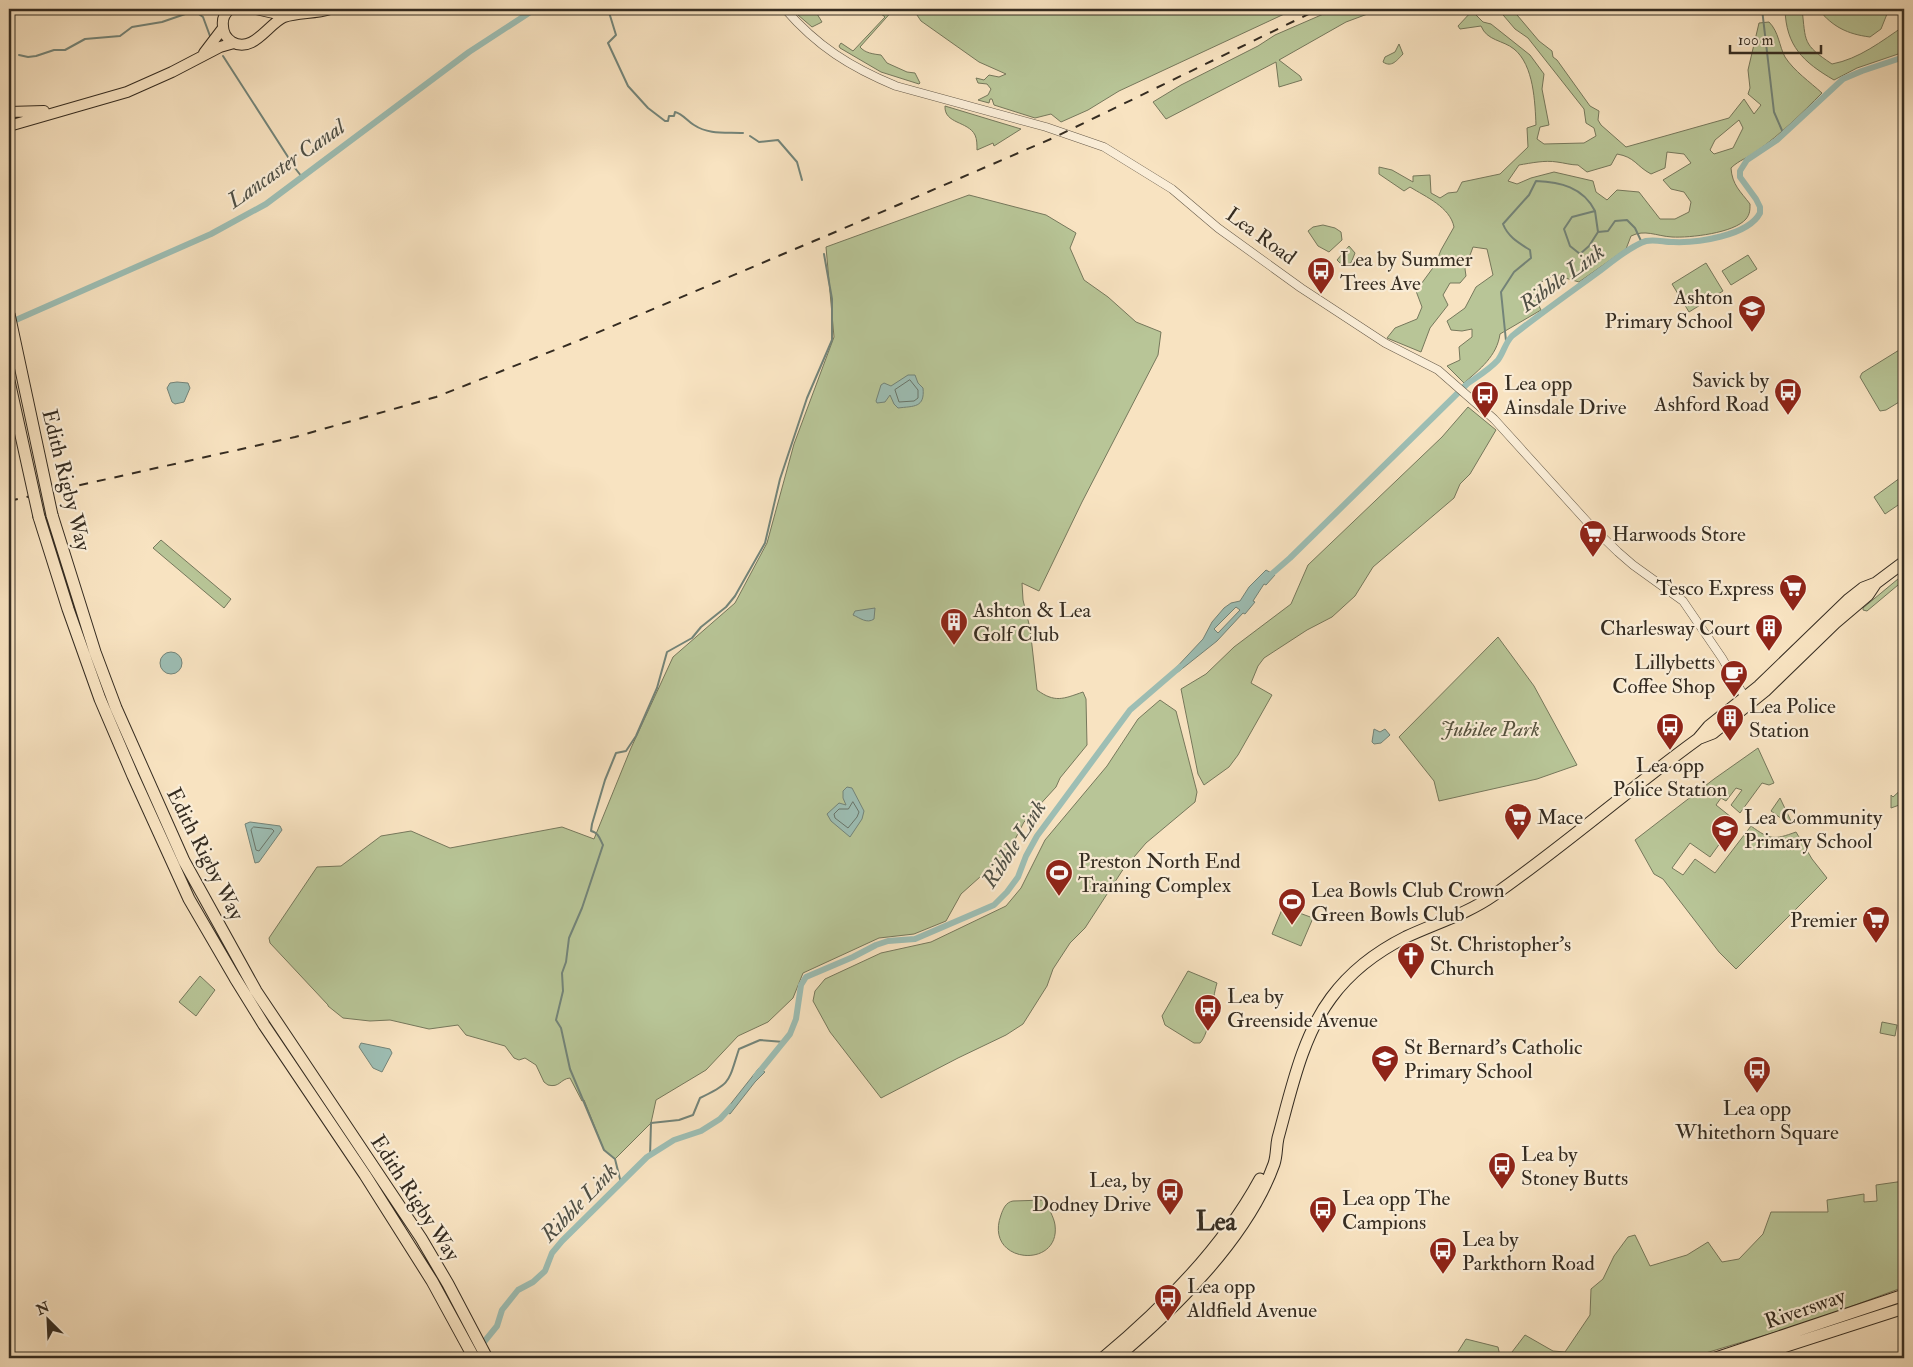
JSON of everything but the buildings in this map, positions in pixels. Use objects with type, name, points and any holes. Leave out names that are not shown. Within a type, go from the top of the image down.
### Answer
[{"type":"highway","name":"Edith Rigby Way","points":[[9,314],[52,515],[116,708],[184,861],[256,991],[405,1214],[448,1284],[487,1358]]},
{"type":"highway","name":"Edith Rigby Way","points":[[9,381],[39,516],[74,626],[100,699],[133,776],[190,899],[235,978],[397,1224],[432,1281],[474,1358]]},
{"type":"highway","points":[[1116,1358],[1139,1339],[1191,1288],[1243,1223],[1268,1180],[1277,1156],[1276,1147],[1299,1066],[1312,1030],[1331,998],[1348,979],[1385,948],[1408,936],[1466,912],[1492,896],[1698,739],[1709,726],[1747,701],[1836,610],[1863,588],[1876,583],[1904,562]]},
{"type":"highway","points":[[1103,1358],[1131,1334],[1184,1282],[1213,1249],[1249,1199],[1261,1177],[1270,1153],[1276,1147]]},
{"type":"highway","name":"Riversway","points":[[1716,1358],[1904,1295]]},
{"type":"highway","name":"Riversway","points":[[1750,1358],[1904,1308]]},
{"type":"main road","points":[[230,9],[224,16],[223,28],[226,36],[234,42]]},
{"type":"main road","points":[[256,9],[287,16]]},
{"type":"main road","points":[[256,9],[263,21],[261,35]]},
{"type":"main road","points":[[9,126],[127,92],[172,72],[226,44],[254,42],[275,23],[287,16],[330,9]]},
{"type":"main road","points":[[202,56],[223,28]]},
{"type":"main road","points":[[9,112],[63,110]]},
{"type":"street","name":"Lea Road","points":[[785,9],[802,29],[855,68],[896,86],[1046,127],[1104,148],[1156,177],[1218,228],[1302,288],[1385,343],[1438,370],[1494,419],[1591,526],[1618,552],[1683,601],[1722,658],[1747,701]]},
{"type":"green space","points":[[791,9],[814,9],[822,22],[812,27]]},
{"type":"green space","points":[[875,9],[894,9],[860,47],[872,54],[881,55],[887,63],[907,72],[915,73],[919,84],[881,72],[840,48],[841,43],[853,51],[885,17]]},
{"type":"green space","points":[[913,9],[1295,9],[1119,91],[1088,110],[1061,122],[1051,114],[1035,118],[994,105],[992,99],[990,99],[989,103],[978,100],[988,95],[991,89],[987,84],[978,83],[976,78],[984,80],[989,75],[999,77],[1006,74],[979,62],[921,21]]},
{"type":"green space","points":[[1335,9],[1381,9],[1346,22],[1279,60],[1300,76],[1302,80],[1279,87],[1276,62],[1166,119],[1153,102],[1275,35]]},
{"type":"green space","points":[[1498,9],[1512,9],[1539,41],[1552,51],[1553,57],[1590,106],[1599,111],[1598,120],[1601,125],[1626,147],[1729,118],[1744,99],[1754,114],[1761,105],[1748,94],[1750,88],[1748,70],[1759,23],[1769,22],[1775,30],[1785,57],[1797,72],[1822,93],[1774,138],[1731,168],[1735,184],[1750,204],[1750,210],[1746,219],[1740,224],[1711,234],[1689,237],[1672,237],[1646,233],[1636,234],[1631,236],[1626,249],[1579,282],[1555,275],[1541,282],[1535,298],[1541,310],[1500,334],[1492,355],[1464,383],[1447,366],[1460,360],[1459,347],[1472,337],[1472,329],[1462,331],[1451,330],[1447,321],[1465,308],[1476,287],[1493,275],[1487,249],[1473,247],[1465,269],[1466,276],[1460,283],[1450,283],[1443,295],[1448,305],[1430,328],[1421,352],[1387,338],[1395,328],[1417,319],[1422,307],[1416,291],[1435,265],[1454,227],[1452,220],[1443,208],[1410,187],[1404,191],[1379,174],[1379,167],[1392,170],[1413,182],[1413,176],[1430,175],[1431,193],[1440,198],[1448,193],[1457,192],[1462,182],[1500,174],[1528,147],[1527,128],[1536,125],[1532,85],[1526,65],[1514,49],[1487,35],[1481,26],[1460,29],[1458,26],[1472,11],[1483,22],[1491,24],[1530,55],[1544,74],[1542,89],[1549,125],[1540,127],[1537,139],[1544,144],[1584,143],[1596,136],[1594,128],[1586,123],[1584,109],[1528,38],[1515,29]],"holes":[[[1739,120],[1743,128],[1733,148],[1714,154],[1710,150],[1715,140]],[[1667,152],[1684,154],[1691,163],[1663,180],[1671,189],[1684,192],[1691,202],[1689,212],[1675,219],[1660,219],[1639,192],[1617,190],[1607,200],[1596,192],[1593,181],[1554,172],[1517,184],[1508,181],[1519,165],[1552,161],[1578,165],[1587,172],[1611,165],[1617,154],[1632,160],[1651,174],[1665,168]]]},
{"type":"green space","points":[[1785,9],[1802,9],[1805,36],[1810,47],[1832,64],[1861,54],[1904,26],[1904,52],[1857,68],[1834,80],[1813,67],[1798,52],[1789,33]]},
{"type":"green space","points":[[1818,9],[1889,9],[1881,29],[1870,37],[1841,29],[1829,21]]},
{"type":"green space","points":[[1399,44],[1403,54],[1392,64],[1383,62],[1385,57],[1395,52]]},
{"type":"green space","points":[[945,106],[1021,129],[994,146],[993,143],[977,150],[977,140],[972,130],[948,116]]},
{"type":"green space","name":"Ashton & Lea Golf Club","points":[[969,195],[1046,215],[1076,233],[1070,248],[1084,280],[1108,297],[1136,322],[1161,332],[1158,355],[1082,502],[1039,591],[1022,583],[1023,600],[1030,628],[1037,690],[1049,697],[1059,699],[1083,692],[1086,699],[1087,745],[1060,778],[1056,787],[1024,822],[1009,851],[961,894],[946,921],[914,934],[879,938],[803,973],[793,998],[768,1022],[738,1036],[706,1070],[656,1100],[651,1123],[615,1159],[604,1150],[584,1100],[582,1101],[570,1078],[552,1086],[548,1085],[544,1082],[536,1065],[525,1058],[519,1060],[514,1058],[505,1046],[466,1035],[458,1025],[429,1029],[390,1020],[370,1021],[343,1018],[328,1006],[270,943],[269,938],[317,867],[341,866],[381,836],[411,831],[450,848],[562,827],[594,839],[631,748],[673,657],[735,603],[767,543],[794,444],[834,337],[826,247]]},
{"type":"green space","points":[[1323,225],[1335,228],[1341,232],[1342,240],[1329,252],[1318,246],[1308,231],[1313,227]]},
{"type":"green space","points":[[1349,246],[1355,253],[1351,263],[1342,265],[1337,260]]},
{"type":"green space","points":[[1748,255],[1757,269],[1731,285],[1722,271]]},
{"type":"green space","points":[[1706,263],[1723,291],[1689,312],[1672,284]]},
{"type":"green space","points":[[1904,347],[1904,399],[1886,410],[1880,411],[1860,377],[1862,373]]},
{"type":"green space","points":[[1468,407],[1496,430],[1470,474],[1460,484],[1454,498],[1373,567],[1355,596],[1332,617],[1307,630],[1264,658],[1258,666],[1251,683],[1272,695],[1238,755],[1229,767],[1204,785],[1198,774],[1181,689],[1206,674],[1234,647],[1291,604],[1308,565],[1442,437]]},
{"type":"green space","points":[[1904,475],[1904,501],[1885,514],[1874,497]]},
{"type":"green space","points":[[161,540],[231,599],[224,608],[153,548]]},
{"type":"green space","points":[[1904,574],[1904,580],[1867,611],[1863,610],[1863,608]]},
{"type":"green space","name":"Jubilee Park","points":[[1498,637],[1534,686],[1577,765],[1537,779],[1439,801],[1434,781],[1399,737]]},
{"type":"green space","name":"Preston North End Training Complex","points":[[1160,700],[1176,711],[1197,792],[1195,802],[1146,843],[1122,871],[1085,928],[1070,943],[1053,969],[1047,986],[1023,1024],[1006,1035],[881,1098],[830,1032],[813,1001],[815,991],[825,979],[881,953],[931,942],[1006,906],[1021,888],[1045,840],[1107,766],[1138,719]]},
{"type":"green space","name":"Lea Community Primary School","points":[[1758,748],[1774,783],[1769,785],[1762,783],[1740,813],[1731,805],[1742,790],[1736,788],[1726,801],[1721,798],[1716,805],[1736,821],[1710,857],[1690,843],[1672,868],[1683,875],[1695,859],[1715,873],[1751,826],[1763,834],[1772,837],[1796,832],[1812,859],[1827,878],[1736,969],[1719,952],[1663,879],[1654,874],[1635,840],[1714,779]]},
{"type":"green space","points":[[1904,787],[1904,807],[1902,804],[1891,808],[1891,795],[1893,797]]},
{"type":"green space","points":[[1780,798],[1791,821],[1786,822],[1771,811]]},
{"type":"green space","name":"Lea Bowls Club Crown Green Bowls Club","points":[[1283,907],[1313,918],[1301,946],[1272,934]]},
{"type":"green space","points":[[1188,971],[1217,983],[1206,1032],[1200,1043],[1194,1043],[1165,1025],[1162,1016]]},
{"type":"green space","points":[[200,976],[215,990],[196,1016],[179,1002]]},
{"type":"green space","points":[[1882,1022],[1897,1025],[1895,1036],[1880,1033]]},
{"type":"green space","points":[[1904,1181],[1904,1287],[1809,1322],[1689,1358],[1454,1358],[1466,1339],[1498,1347],[1500,1356],[1514,1357],[1512,1352],[1525,1335],[1553,1351],[1565,1352],[1590,1315],[1591,1289],[1603,1279],[1614,1256],[1628,1237],[1635,1235],[1650,1266],[1687,1255],[1708,1242],[1722,1262],[1739,1259],[1763,1234],[1771,1212],[1828,1212],[1827,1200],[1864,1194],[1864,1202],[1877,1201],[1876,1185]]},
{"type":"green space","points":[[1045,1200],[1055,1225],[1054,1240],[1047,1249],[1036,1255],[1012,1252],[1003,1244],[998,1231],[1005,1206],[1013,1201]]},
{"type":"water","points":[[908,375],[915,375],[918,383],[923,388],[920,403],[898,408],[890,395],[885,402],[877,403],[881,385],[884,383],[891,386]]},
{"type":"water","points":[[170,383],[188,383],[190,388],[184,402],[175,404],[172,402],[167,388]]},
{"type":"water","points":[[1266,570],[1275,575],[1266,585],[1264,584],[1253,601],[1255,602],[1245,614],[1243,613],[1217,641],[1178,672],[1173,671],[1203,639],[1212,622],[1224,608],[1231,603],[1240,601],[1249,587]],"holes":[[[1236,607],[1240,610],[1218,633],[1214,629]]]},
{"type":"water","points":[[875,608],[874,619],[869,621],[853,615],[855,611]]},
{"type":"water","points":[[171,652],[179,655],[182,663],[179,671],[171,674],[163,671],[160,663],[163,655]]},
{"type":"water","points":[[1374,729],[1380,732],[1385,729],[1390,735],[1381,743],[1374,744],[1372,742]]},
{"type":"water","points":[[847,787],[852,788],[864,811],[862,819],[850,837],[831,821],[827,814],[839,803],[846,805],[843,791]]},
{"type":"water","points":[[250,822],[280,826],[282,830],[259,862],[255,863],[245,824]]},
{"type":"water","points":[[361,1043],[390,1049],[392,1053],[382,1072],[373,1068],[359,1047]]},
{"type":"water","points":[[759,1068],[765,1072],[730,1114],[725,1111]]},
{"type":"waterway","name":"Lancaster Canal","points":[[9,323],[211,234],[266,204],[469,52],[535,9]]},
{"type":"waterway","points":[[608,9],[616,35],[608,43],[628,86],[648,108],[665,121],[668,121],[669,116],[674,116],[675,112],[694,125],[706,130],[743,133]]},
{"type":"waterway","points":[[1762,9],[1774,112],[1784,135]]},
{"type":"waterway","points":[[19,55],[28,57],[54,50],[65,50],[85,39],[120,36],[132,27],[162,22],[191,12],[196,12],[203,17],[210,36]]},
{"type":"waterway","points":[[223,56],[288,157]]},
{"type":"waterway","name":"Ribble Link","points":[[1267,578],[1290,558],[1467,384],[1495,363],[1512,336],[1623,254],[1641,243],[1649,240],[1683,242],[1721,237],[1734,233],[1754,221],[1760,213],[1760,207],[1740,177],[1740,171],[1747,160],[1777,140],[1843,79],[1904,57]]},
{"type":"waterway","points":[[750,136],[759,142],[778,140],[797,162],[802,180]]},
{"type":"waterway","points":[[291,163],[302,177]]},
{"type":"waterway","points":[[1506,341],[1501,292],[1514,272],[1531,258],[1530,250],[1511,236],[1503,224],[1529,195],[1536,181],[1570,187],[1584,196],[1595,211],[1572,217],[1564,229],[1570,246],[1580,254],[1589,246],[1598,232]]},
{"type":"waterway","points":[[1595,211],[1598,232],[1608,231],[1615,221],[1627,220],[1635,228],[1642,243]]},
{"type":"waterway","points":[[621,1183],[615,1159],[604,1150],[570,1069],[561,1028],[556,1020],[563,991],[562,973],[566,962],[569,938],[582,908],[603,845],[597,834],[591,831],[592,824],[605,780],[616,753],[626,751],[636,736],[657,688],[667,652],[692,638],[701,627],[726,607],[735,596],[765,543],[780,479],[807,398],[832,340],[832,299],[824,254]]},
{"type":"waterway","name":"Ribble Link","points":[[756,1076],[790,1034],[796,1019],[801,985],[806,977],[876,945],[888,941],[915,939],[994,905],[1018,877],[1026,856],[1037,836],[1130,710],[1180,667]]},
{"type":"waterway","points":[[650,1156],[651,1123],[679,1120],[693,1115],[700,1098],[724,1085],[733,1068],[739,1049],[760,1040],[784,1042]]},
{"type":"waterway","name":"Ribble Link","points":[[471,1358],[497,1326],[502,1310],[518,1290],[533,1282],[545,1271],[552,1253],[562,1241],[647,1157],[674,1140],[701,1131],[720,1119],[731,1107]]},
{"type":"railway","points":[[9,501],[295,437],[436,397],[580,340],[1053,138],[1319,9]]},
{"type":"place","name":"Lea by Summer Trees Ave","points":[[1321,295]]},
{"type":"place","name":"Ashton Primary School","points":[[1752,333]]},
{"type":"place","name":"Savick by Ashford Road","points":[[1788,416]]},
{"type":"place","name":"Lea opp Ainsdale Drive","points":[[1485,419]]},
{"type":"place","name":"Harwoods Store","points":[[1593,558]]},
{"type":"place","name":"Tesco Express","points":[[1793,612]]},
{"type":"place","name":"Ashton & Lea Golf Club","points":[[954,646]]},
{"type":"place","name":"Charlesway Court","points":[[1769,652]]},
{"type":"place","name":"Lillybetts Coffee Shop","points":[[1734,698]]},
{"type":"place","name":"Lea Police Station","points":[[1730,742]]},
{"type":"place","name":"Lea opp Police Station","points":[[1670,751]]},
{"type":"place","name":"Mace","points":[[1518,841]]},
{"type":"place","name":"Lea Community Primary School","points":[[1725,853]]},
{"type":"place","name":"Preston North End Training Complex","points":[[1059,897]]},
{"type":"place","name":"Lea Bowls Club Crown Green Bowls Club","points":[[1292,926]]},
{"type":"place","name":"Premier","points":[[1876,944]]},
{"type":"place","name":"St. Christopher's Church","points":[[1411,980]]},
{"type":"place","name":"Lea by Greenside Avenue","points":[[1208,1032]]},
{"type":"place","name":"St Bernard's Catholic Primary School","points":[[1385,1083]]},
{"type":"place","name":"Lea opp Whitethorn Square","points":[[1757,1094]]},
{"type":"place","name":"Lea by Stoney Butts","points":[[1502,1190]]},
{"type":"place","name":"Lea, by Dodney Drive","points":[[1170,1216]]},
{"type":"place","name":"Lea opp The Campions","points":[[1323,1234]]},
{"type":"place","name":"Lea by Parkthorn Road","points":[[1443,1275]]},
{"type":"place","name":"Lea opp Aldfield Avenue","points":[[1168,1322]]},
{"type":"district","name":"Lea","points":[[1216,1222]]}]
